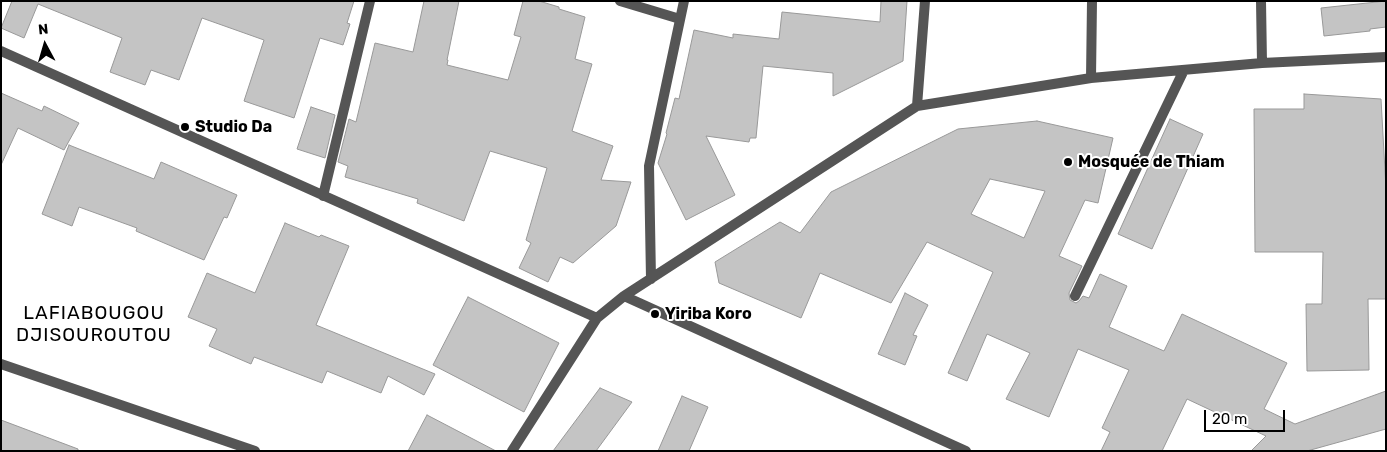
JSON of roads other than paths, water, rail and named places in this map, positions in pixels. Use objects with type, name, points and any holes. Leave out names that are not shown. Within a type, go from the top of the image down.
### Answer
[{"type":"street","points":[[323,196],[370,1]]},
{"type":"street","points":[[620,1],[680,19]]},
{"type":"street","points":[[651,279],[648,166],[684,1]]},
{"type":"street","points":[[917,106],[925,1]]},
{"type":"street","points":[[1091,78],[1092,1]]},
{"type":"street","points":[[1261,1],[1262,63]]},
{"type":"street","points":[[1,52],[598,318]]},
{"type":"street","points":[[512,451],[598,318],[624,296],[917,106],[1091,78],[1262,63],[1386,57]]},
{"type":"street","points":[[1075,296],[1184,70]]},
{"type":"street","points":[[624,296],[966,451]]},
{"type":"street","points":[[1,364],[235,448],[255,451]]},
{"type":"place","name":"Studio Da","points":[[185,127]]},
{"type":"place","name":"Mosquée de Thiam","points":[[1068,162]]},
{"type":"place","name":"Yiriba Koro","points":[[655,314]]},
{"type":"district","name":"LAFIABOUGOU DJISOUROUTOU","points":[[94,325]]}]
